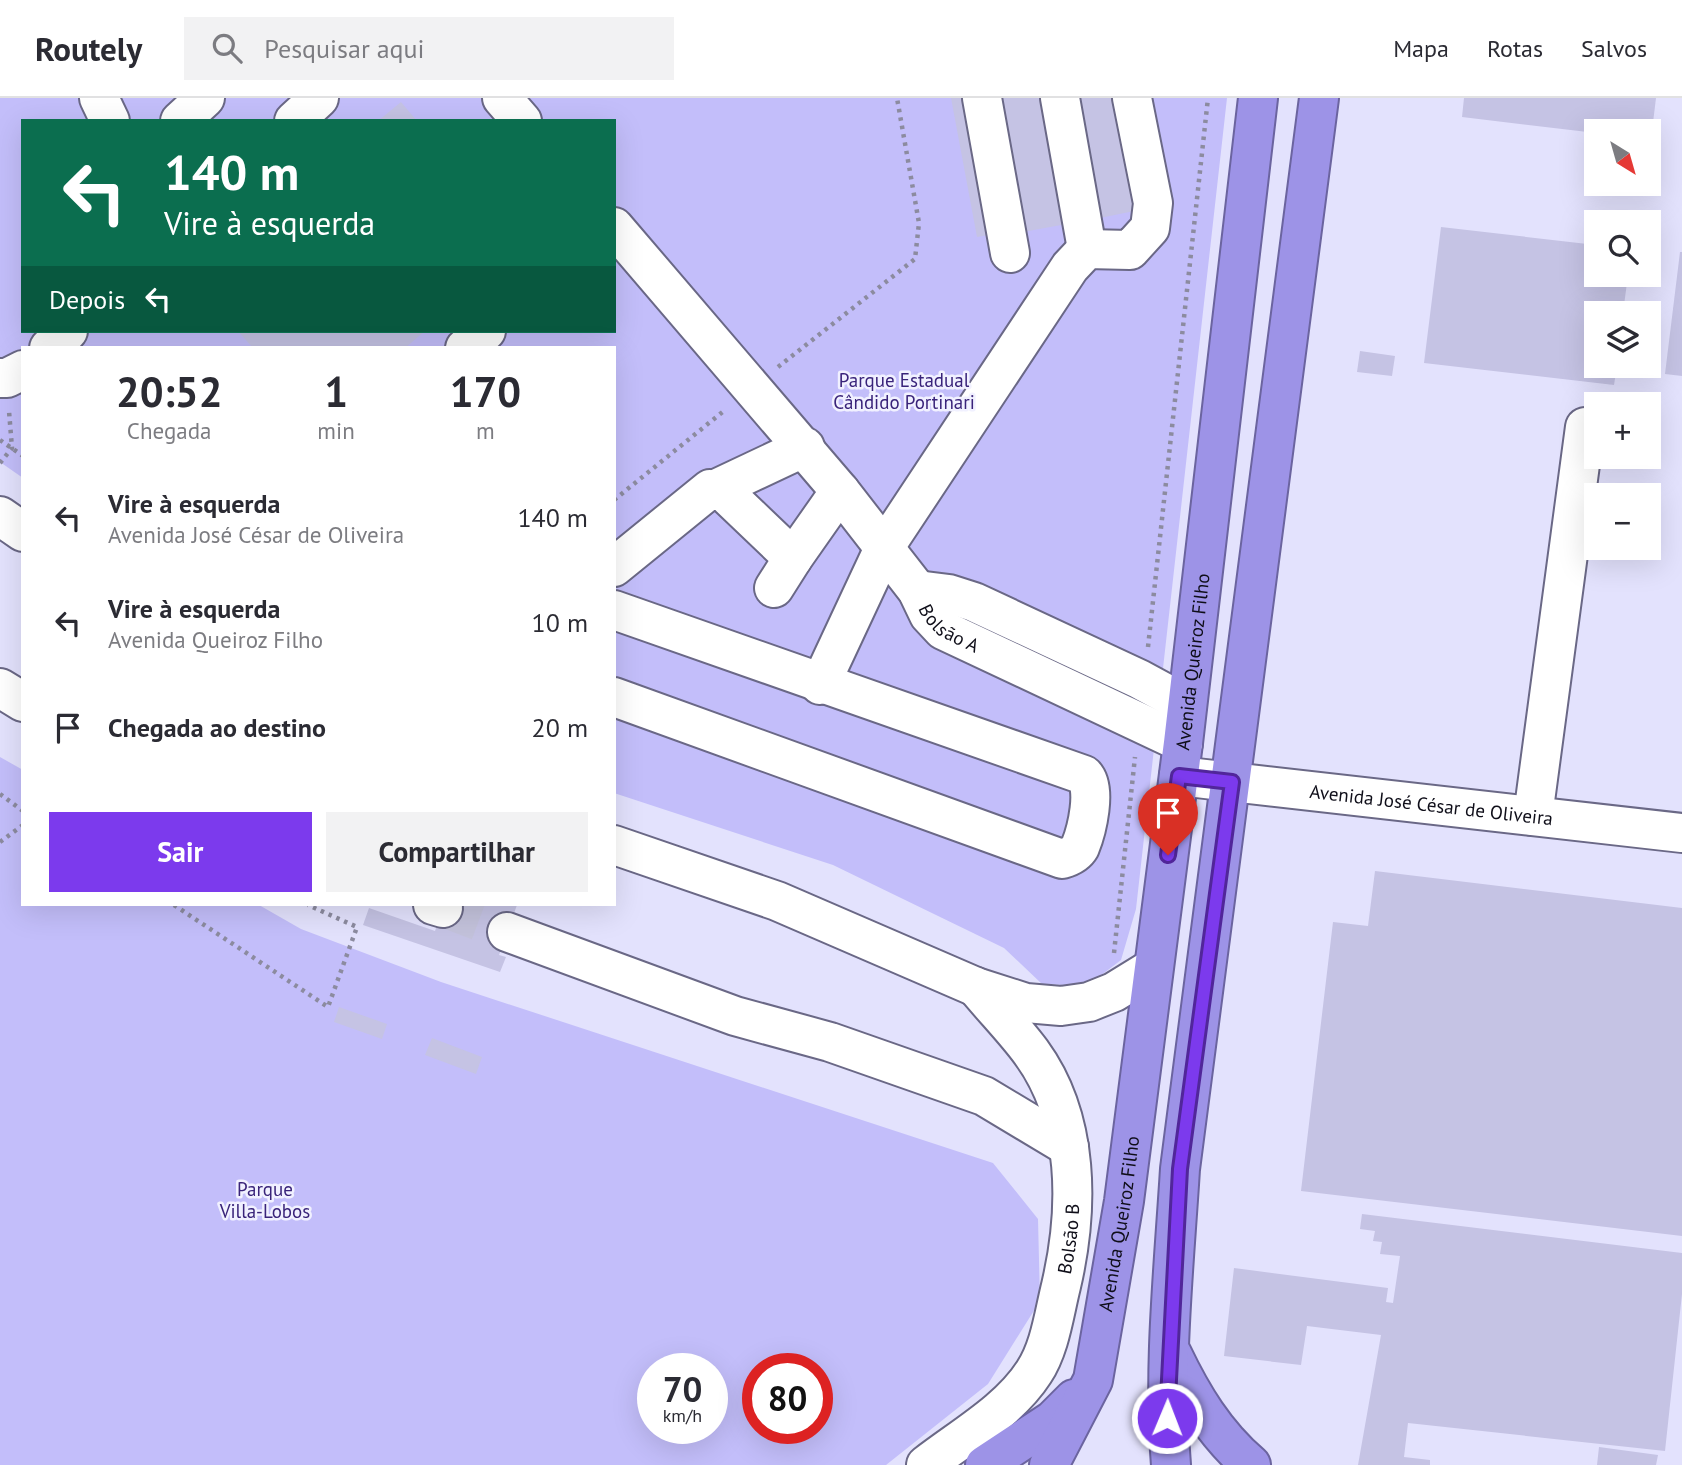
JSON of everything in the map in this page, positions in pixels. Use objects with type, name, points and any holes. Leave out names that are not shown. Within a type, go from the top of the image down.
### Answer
[{"type":"highway","name":"Avenida Queiroz Filho","points":[[1049,1465],[1093,1380],[1124,1201],[1181,760],[1258,98]]},
{"type":"highway","points":[[1171,1465],[1167,1418],[1169,1348],[1180,1169],[1319,98]]},
{"type":"highway","points":[[1169,1348],[1192,1395],[1213,1425],[1251,1465]]},
{"type":"highway","points":[[985,1465],[1053,1420],[1093,1380]]},
{"type":"street","points":[[99,98],[109,119]]},
{"type":"street","points":[[182,119],[205,98]]},
{"type":"street","points":[[296,119],[319,98]]},
{"type":"street","points":[[502,98],[520,119]]},
{"type":"street","points":[[982,98],[1010,253]]},
{"type":"street","points":[[1060,98],[1087,249]]},
{"type":"street","points":[[820,685],[884,548],[1070,267],[1087,249],[1130,250],[1150,228],[1153,203],[1132,98]]},
{"type":"street","points":[[616,229],[805,447],[917,590]]},
{"type":"street","points":[[51,346],[66,333]]},
{"type":"street","points":[[468,346],[484,333]]},
{"type":"street","points":[[1533,816],[1584,435]]},
{"type":"street","points":[[616,565],[705,490],[716,489],[805,447]]},
{"type":"street","points":[[716,489],[725,493],[783,573],[840,491]]},
{"type":"street","points":[[0,516],[21,531]]},
{"type":"street","name":"Bolsão A","points":[[917,590],[950,594],[974,602],[1145,682],[1187,705]]},
{"type":"street","name":"Bolsão A","points":[[917,590],[929,615],[943,631],[1138,722],[1181,760]]},
{"type":"street","points":[[616,611],[820,685],[1084,775],[1092,795],[1080,848],[1062,859],[616,698]]},
{"type":"street","points":[[0,688],[21,701]]},
{"type":"street","name":"Avenida José César de Oliveira","points":[[1181,760],[1232,782],[1682,832]]},
{"type":"street","name":"Bolsão B","points":[[616,846],[777,901],[976,987],[1026,1003],[1061,1006],[1089,1002],[1114,992],[1153,968]]},
{"type":"street","points":[[508,932],[736,1016],[830,1041],[947,1082],[1010,1110],[1069,1147]]},
{"type":"street","name":"Bolsão B","points":[[926,1465],[1015,1396],[1035,1371],[1050,1332],[1065,1268],[1074,1205],[1069,1147],[1056,1099],[1032,1053],[976,987]]},
{"type":"path","points":[[616,498],[915,259],[919,223],[897,98]]},
{"type":"path","points":[[1145,682],[1208,98]]},
{"type":"path","points":[[0,463],[12,448],[10,375]]},
{"type":"path","points":[[0,440],[21,455]]},
{"type":"path","points":[[1113,960],[1138,722]]},
{"type":"path","points":[[0,794],[21,810]]},
{"type":"path","points":[[0,842],[21,826]]},
{"type":"path","points":[[176,906],[328,1007],[356,927],[310,906]]},
{"type":"green space","name":"Parque Estadual Cândido Portinari","points":[[0,98],[1227,98],[1136,909],[1121,960],[1087,986],[1042,984],[1004,948],[833,865],[616,794],[616,346],[21,346],[21,477],[0,462]]},
{"type":"green space","name":"Parque Villa-Lobos","points":[[0,757],[21,769],[21,906],[261,906],[301,929],[441,982],[993,1163],[1038,1219],[1040,1301],[988,1384],[886,1465],[0,1465]]},
{"type":"building","points":[[951,98],[974,98],[1000,233],[977,237]]},
{"type":"building","points":[[998,98],[1049,98],[1072,223],[1023,232]]},
{"type":"building","points":[[1072,98],[1124,98],[1144,209],[1095,219]]},
{"type":"building","points":[[1464,98],[1656,98],[1653,119],[1584,119],[1584,132],[1462,117]]},
{"type":"building","points":[[401,102],[415,119],[380,119]]},
{"type":"building","points":[[1441,227],[1584,244],[1584,287],[1626,287],[1625,301],[1584,301],[1584,378],[1615,378],[1614,385],[1424,363]]},
{"type":"building","points":[[1682,252],[1682,376],[1665,374]]},
{"type":"building","points":[[240,333],[423,333],[407,346],[251,346]]},
{"type":"building","points":[[1360,351],[1395,356],[1392,376],[1357,372]]},
{"type":"building","points":[[1375,871],[1682,908],[1682,1236],[1301,1191],[1333,922],[1368,926]]},
{"type":"building","points":[[444,906],[517,906],[499,955],[506,957],[500,972],[363,925],[369,908],[435,931]]},
{"type":"building","points":[[339,1007],[387,1024],[382,1039],[334,1022]]},
{"type":"building","points":[[432,1038],[482,1057],[476,1074],[425,1055]]},
{"type":"building","points":[[1362,1214],[1682,1253],[1682,1294],[1665,1451],[1408,1423],[1404,1457],[1430,1460],[1430,1465],[1358,1465],[1381,1335],[1307,1326],[1301,1365],[1224,1356],[1234,1268],[1388,1288],[1386,1302],[1393,1303],[1400,1256],[1380,1254],[1382,1242],[1373,1241],[1375,1231],[1360,1229]]},
{"type":"building","points":[[1599,1447],[1658,1455],[1656,1465],[1597,1465]]},
{"type":"tunnel","points":[[443,908],[507,932]]},
{"type":"route","points":[[1167,1418],[1180,1169],[1232,782],[1179,776],[1168,855]]}]
